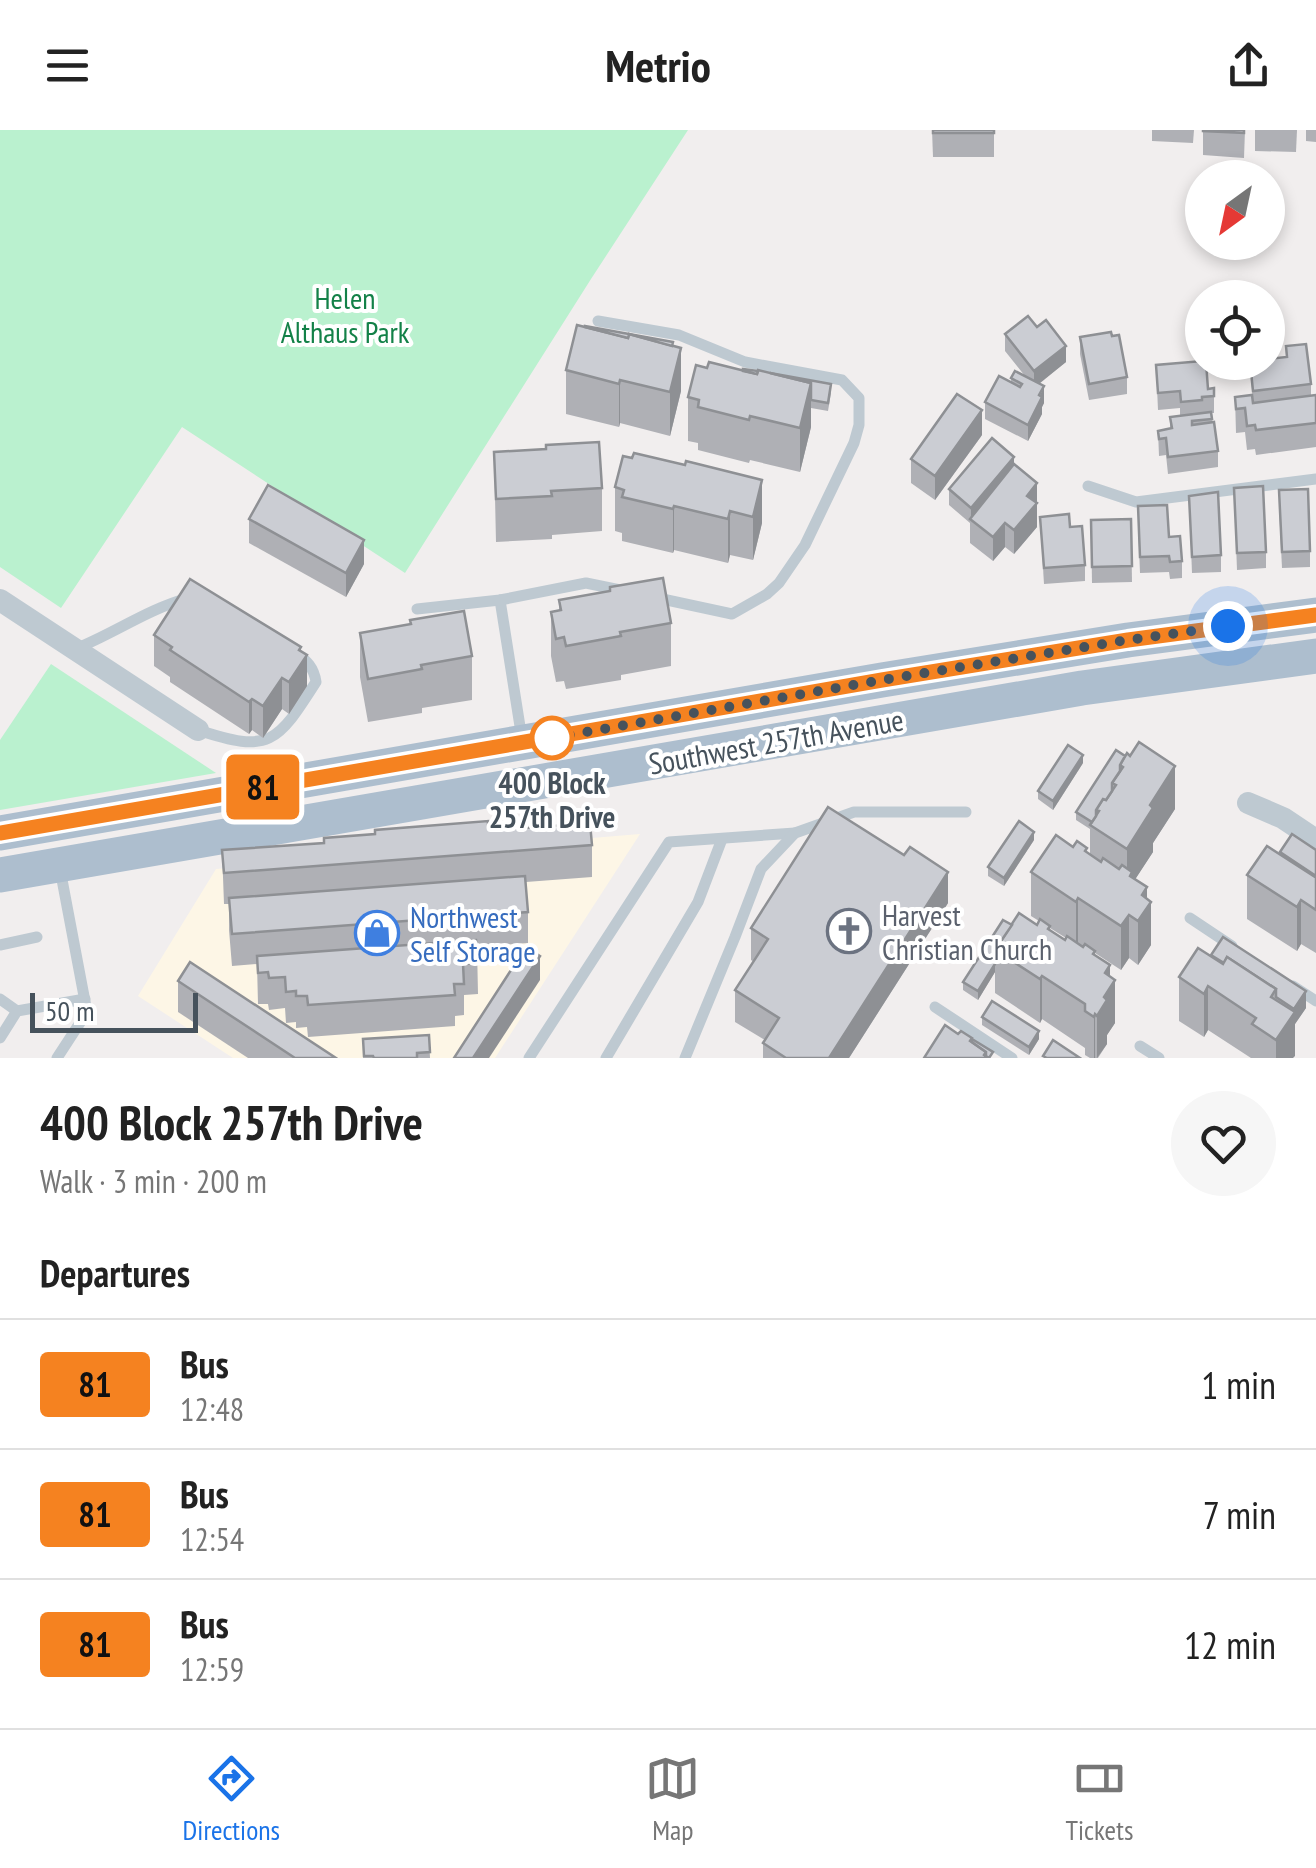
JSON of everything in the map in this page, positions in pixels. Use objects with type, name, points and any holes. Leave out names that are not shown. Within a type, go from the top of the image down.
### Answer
[{"type":"main road","name":"Southwest 257th Avenue","points":[[0,833],[1128,640],[1316,615]]},
{"type":"main road","name":"Southwest 257th Avenue","points":[[0,875],[1082,688],[1316,656]]},
{"type":"street","points":[[0,600],[198,730]]},
{"type":"street","points":[[1248,803],[1283,818],[1316,840]]},
{"type":"lane","points":[[417,609],[500,600],[586,583],[732,614],[780,584],[805,545],[854,443],[860,398],[842,380],[746,362],[679,335],[598,321]]},
{"type":"lane","points":[[1088,486],[1136,502],[1316,479]]},
{"type":"lane","points":[[75,649],[100,640],[132,620],[196,596]]},
{"type":"lane","points":[[500,600],[523,743]]},
{"type":"lane","points":[[198,730],[234,742],[259,743],[276,735],[295,715],[316,682],[314,670],[288,648]]},
{"type":"lane","points":[[530,1058],[669,842],[795,833],[854,812],[966,812]]},
{"type":"lane","points":[[685,1058],[761,869],[795,833]]},
{"type":"lane","points":[[606,1058],[698,902],[722,839]]},
{"type":"lane","points":[[57,1058],[87,1012],[60,864]]},
{"type":"lane","points":[[1190,918],[1237,949]]},
{"type":"lane","points":[[0,945],[37,937]]},
{"type":"lane","points":[[1284,980],[1316,1001]]},
{"type":"lane","points":[[0,999],[18,1011],[85,999]]},
{"type":"lane","points":[[935,1008],[1012,1058]]},
{"type":"lane","points":[[0,1038],[18,1011]]},
{"type":"lane","points":[[1140,1046],[1159,1058]]},
{"type":"shaded area","name":"Northwest Self Storage","points":[[640,834],[495,1058],[233,1058],[138,996],[216,869]]},
{"type":"green space","name":"Helen Althaus Park","points":[[0,130],[688,130],[405,573],[182,427],[61,608],[0,567]]},
{"type":"green space","points":[[51,664],[216,773],[0,810],[0,740]]},
{"type":"building","points":[[994,130],[994,133],[933,133]]},
{"type":"building","points":[[1244,130],[1244,133],[1203,131]]},
{"type":"building","points":[[1028,316],[1037,327],[1046,320],[1066,346],[1034,371],[1005,334]]},
{"type":"building","points":[[577,325],[681,348],[670,392],[566,370]]},
{"type":"building","points":[[585,326],[629,334],[628,338]]},
{"type":"building","points":[[1111,332],[1112,336],[1119,335],[1127,377],[1089,384],[1080,337]]},
{"type":"building","points":[[629,334],[673,342],[672,346]]},
{"type":"building","points":[[1306,344],[1311,384],[1253,391],[1252,380],[1285,380],[1286,346]]},
{"type":"building","points":[[709,362],[811,383],[800,428],[698,407],[699,400],[688,397],[696,365],[707,368]]},
{"type":"building","points":[[1185,362],[1185,380],[1207,380],[1208,389],[1214,388],[1214,396],[1181,402],[1180,391],[1158,393],[1156,365]]},
{"type":"building","points":[[1015,371],[1044,386],[1028,425],[985,402],[999,376],[1020,387],[1022,384],[1011,378]]},
{"type":"building","points":[[770,373],[831,384],[828,403],[811,400],[811,383]]},
{"type":"building","points":[[957,394],[982,410],[935,476],[911,459]]},
{"type":"building","points":[[1252,395],[1253,403],[1316,395],[1316,423],[1256,430],[1255,425],[1247,426],[1245,408],[1236,409],[1235,397]]},
{"type":"building","points":[[1211,412],[1212,419],[1192,421],[1192,425],[1214,422],[1218,451],[1168,457],[1166,438],[1159,439],[1158,431],[1172,428],[1170,417]]},
{"type":"building","points":[[992,438],[1014,457],[971,508],[949,489]]},
{"type":"building","points":[[599,442],[602,488],[496,499],[494,452]]},
{"type":"building","points":[[634,453],[762,480],[753,517],[730,511],[728,519],[622,497],[624,490],[615,487],[623,456],[632,458]]},
{"type":"building","points":[[1014,464],[1037,483],[1027,496],[1037,503],[1014,530],[1005,523],[993,537],[970,519]]},
{"type":"building","points":[[268,485],[364,540],[346,573],[249,519]]},
{"type":"building","points":[[1263,486],[1266,552],[1237,553],[1234,488]]},
{"type":"building","points":[[1308,489],[1310,551],[1282,552],[1279,490]]},
{"type":"building","points":[[1218,492],[1221,555],[1192,557],[1189,496]]},
{"type":"building","points":[[1167,505],[1169,537],[1180,536],[1182,561],[1170,562],[1169,556],[1140,557],[1138,506]]},
{"type":"building","points":[[1069,514],[1070,527],[1082,526],[1085,565],[1044,568],[1040,517]]},
{"type":"building","points":[[1131,519],[1132,566],[1092,567],[1091,520]]},
{"type":"building","points":[[663,578],[671,623],[566,646],[564,637],[556,639],[551,612],[561,610],[559,600]]},
{"type":"building","points":[[190,579],[301,647],[299,650],[307,655],[289,682],[282,678],[263,706],[252,699],[249,702],[170,650],[172,647],[154,635]]},
{"type":"building","points":[[464,611],[472,656],[368,679],[360,633]]},
{"type":"building","points":[[1139,742],[1175,766],[1127,849],[1090,825],[1103,799],[1116,785],[1112,783],[1127,753],[1130,756]]},
{"type":"building","points":[[1068,745],[1083,755],[1053,801],[1038,791]]},
{"type":"building","points":[[1116,750],[1125,756],[1120,771],[1092,822],[1076,812]]},
{"type":"building","name":"Harvest Christian Church","points":[[828,807],[904,855],[910,847],[948,872],[829,1058],[786,1058],[763,1043],[779,1018],[735,990],[768,939],[751,928]]},
{"type":"building","points":[[488,821],[488,825],[513,824],[513,829],[590,823],[592,845],[224,873],[222,850],[324,843],[324,838],[375,834],[375,830]]},
{"type":"building","points":[[1019,821],[1034,832],[1004,878],[988,867]]},
{"type":"building","points":[[1292,834],[1316,850],[1316,876],[1280,852]]},
{"type":"building","points":[[1056,835],[1073,847],[1077,841],[1101,862],[1103,858],[1119,869],[1122,865],[1147,887],[1142,895],[1151,902],[1138,921],[1129,915],[1121,926],[1031,872]]},
{"type":"building","points":[[1267,846],[1316,875],[1316,910],[1301,900],[1297,907],[1247,875]]},
{"type":"building","points":[[525,876],[528,912],[232,934],[229,898]]},
{"type":"building","points":[[1019,913],[1037,925],[1040,919],[1065,940],[1067,936],[1083,947],[1085,944],[1110,965],[1105,973],[1115,980],[1097,1016],[1085,1011],[1085,1004],[1042,976],[1040,979],[995,950]]},
{"type":"building","points":[[1003,920],[1012,925],[995,950],[995,964],[978,991],[963,982]]},
{"type":"building","points":[[1223,937],[1306,991],[1294,1009],[1276,997],[1276,989],[1227,957],[1224,963],[1211,955]]},
{"type":"building","points":[[476,940],[478,963],[463,964],[464,984],[454,984],[455,995],[308,1005],[307,996],[286,992],[285,977],[269,978],[268,972],[258,973],[257,956]]},
{"type":"building","points":[[526,947],[540,956],[473,1058],[454,1058]]},
{"type":"building","points":[[1198,948],[1223,964],[1227,957],[1276,989],[1271,997],[1295,1012],[1276,1040],[1252,1024],[1256,1018],[1208,986],[1204,994],[1179,977]]},
{"type":"building","points":[[190,962],[336,1058],[295,1058],[178,981]]},
{"type":"building","points":[[992,1001],[1039,1031],[1029,1047],[982,1017]]},
{"type":"building","points":[[945,1025],[972,1038],[970,1041],[988,1058],[924,1058]]},
{"type":"building","points":[[429,1035],[430,1052],[417,1053],[417,1058],[364,1056],[363,1039]]},
{"type":"building","points":[[1053,1040],[1080,1058],[1043,1056]]},
{"type":"building","points":[[972,1042],[993,1052],[989,1058]]},
{"type":"bus line","name":"81","points":[[0,833],[882,680],[1128,640],[1316,615]]},
{"type":"place","name":"400 Block 257th Drive","points":[[552,738]]},
{"type":"place","name":"Harvest Christian Church","points":[[849,931]]},
{"type":"place","name":"Northwest Self Storage","points":[[377,933]]},
{"type":"route","points":[[552,738],[882,680],[1228,626]]}]
